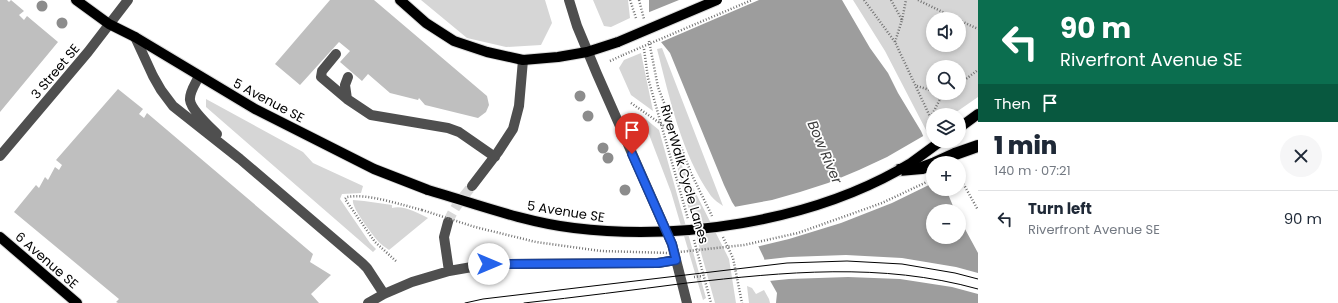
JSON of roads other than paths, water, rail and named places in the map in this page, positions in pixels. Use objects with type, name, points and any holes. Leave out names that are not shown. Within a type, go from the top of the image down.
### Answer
[{"type":"highway","points":[[950,156],[978,146]]},
{"type":"highway","points":[[899,170],[926,166]]},
{"type":"main road","name":"5 Avenue SE","points":[[76,0],[109,24],[135,37],[255,109],[374,169],[428,190],[522,218],[574,228],[608,231],[674,232],[742,224],[801,210],[855,191],[899,170],[931,148]]},
{"type":"main road","points":[[400,0],[426,23],[454,41],[487,52],[523,60],[558,57],[587,52],[618,42],[717,0]]},
{"type":"main road","points":[[966,123],[978,114]]},
{"type":"main road","name":"6 Avenue SE","points":[[0,237],[77,303]]},
{"type":"street","name":"3 Street SE","points":[[0,156],[88,52],[128,0]]},
{"type":"street","points":[[568,0],[587,52],[672,244],[687,303]]},
{"type":"street","points":[[135,37],[153,76],[173,106],[240,159],[367,268],[384,294]]},
{"type":"street","points":[[336,54],[322,71],[321,76],[371,115],[448,128],[459,132],[495,156]]},
{"type":"street","points":[[472,186],[513,129],[519,106],[523,60]]},
{"type":"street","points":[[199,76],[192,90],[190,100],[194,110],[240,159]]},
{"type":"street","points":[[348,77],[345,85],[348,98]]},
{"type":"street","points":[[448,222],[444,237],[449,271]]},
{"type":"street","points":[[368,303],[384,294],[412,282],[449,271],[489,264],[658,263],[676,260]]},
{"type":"water","name":"Bow River","points":[[649,0],[842,0],[870,48],[888,73],[921,131],[926,142],[926,148],[928,148],[932,156],[926,156],[926,196],[949,196],[952,204],[926,204],[926,244],[966,244],[966,231],[978,253],[978,303],[776,303],[777,293],[768,277],[764,258],[751,231],[732,202],[724,185],[670,53],[652,31],[649,20]]},
{"type":"tunnel","points":[[448,222],[455,208],[472,186]]},
{"type":"tram line","points":[[465,303],[483,299],[787,263],[847,261],[902,264],[955,273],[978,279]]},
{"type":"tram line","points":[[524,303],[687,283],[797,273],[869,272],[905,275],[978,289]]}]
